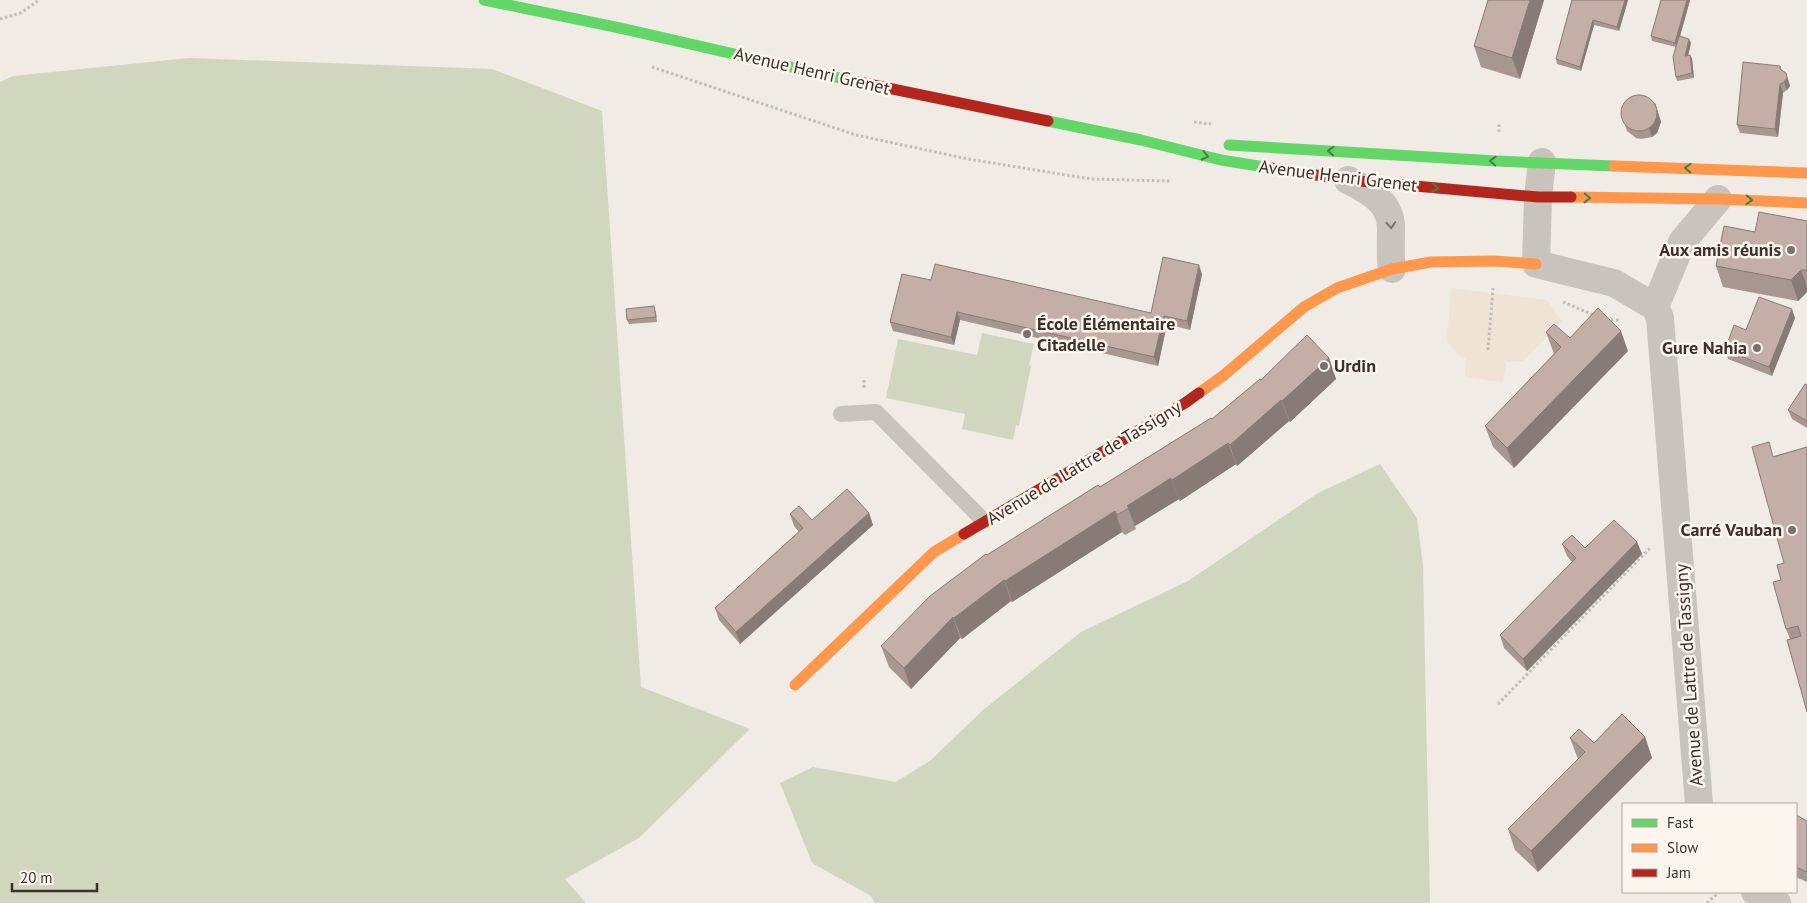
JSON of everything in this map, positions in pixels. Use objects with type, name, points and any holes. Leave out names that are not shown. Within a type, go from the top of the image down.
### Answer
[{"type":"main road","name":"Avenue Henri Grenet","points":[[484,0],[620,28],[852,81],[1140,140],[1221,160],[1348,180],[1538,197],[1718,199],[1807,203]]},
{"type":"main road","name":"Avenue Henri Grenet","points":[[1140,140],[1496,161],[1807,173]]},
{"type":"main road","name":"Avenue de Lattre de Tassigny","points":[[795,685],[934,552],[1185,403],[1224,375],[1304,307],[1337,288],[1392,269],[1431,262],[1494,261],[1536,264]]},
{"type":"street","points":[[1536,264],[1538,197],[1542,162]]},
{"type":"street","points":[[1348,180],[1369,191],[1384,204],[1390,216],[1390,257],[1392,269]]},
{"type":"street","name":"Avenue de Lattre de Tassigny","points":[[1699,803],[1658,312],[1682,242],[1718,199]]},
{"type":"street","name":"Avenue de Lattre de Tassigny","points":[[1536,264],[1614,284],[1658,312]]},
{"type":"street","points":[[1757,893],[1777,903]]},
{"type":"lane","points":[[841,414],[876,412],[984,521]]},
{"type":"path","points":[[0,19],[21,13],[39,0]]},
{"type":"path","points":[[650,66],[856,135],[959,157],[1091,179],[1171,181]]},
{"type":"path","points":[[1188,121],[1216,124]]},
{"type":"path","points":[[1484,287],[1502,289]]},
{"type":"path","points":[[1562,301],[1607,321],[1658,312]]},
{"type":"path","points":[[1498,704],[1658,540],[1678,540]]},
{"type":"path","points":[[1708,903],[1718,893]]},
{"type":"green space","points":[[189,58],[492,69],[602,111],[641,687],[750,729],[639,838],[565,879],[586,903],[0,903],[0,82],[13,76]]},
{"type":"green space","points":[[982,333],[1034,344],[1019,426],[1016,425],[1013,440],[962,429],[965,414],[886,398],[898,339],[977,355]]},
{"type":"green space","points":[[1380,464],[1417,518],[1423,566],[1430,903],[875,903],[871,896],[812,863],[780,783],[813,767],[896,782],[931,760],[983,710],[1081,632],[1188,581],[1318,493]]},
{"type":"shaded area","points":[[1451,288],[1547,300],[1562,321],[1523,361],[1506,362],[1503,382],[1465,377],[1466,358],[1459,356],[1447,341]]},
{"type":"building","points":[[1488,0],[1530,0],[1512,58],[1474,46]]},
{"type":"building","points":[[1572,0],[1625,0],[1617,27],[1593,20],[1580,67],[1556,59]]},
{"type":"building","points":[[1661,0],[1687,0],[1675,43],[1651,36]]},
{"type":"building","points":[[1679,36],[1689,39],[1685,56],[1690,55],[1692,73],[1676,77],[1673,57]]},
{"type":"building","points":[[1743,62],[1780,66],[1780,69],[1786,73],[1787,78],[1780,84],[1775,129],[1737,125]]},
{"type":"building","points":[[1639,95],[1652,100],[1657,113],[1652,126],[1639,131],[1626,126],[1621,113],[1626,100]]},
{"type":"building","points":[[1759,212],[1807,221],[1807,270],[1801,270],[1791,280],[1716,266],[1724,226],[1755,232]]},
{"type":"building","points":[[1163,257],[1199,265],[1187,321],[1164,316],[1154,357],[957,312],[951,337],[890,322],[902,274],[931,280],[935,264],[1151,313]]},
{"type":"building","name":"Gure Nahia","points":[[1759,297],[1792,309],[1769,367],[1725,350],[1734,325],[1746,330]]},
{"type":"building","points":[[654,306],[656,317],[627,320],[626,309]]},
{"type":"building","points":[[1598,308],[1621,331],[1507,448],[1485,426],[1561,347],[1546,332],[1554,324],[1570,338]]},
{"type":"building","points":[[1307,335],[1329,358],[1230,445],[1228,443],[1172,480],[1171,478],[1127,506],[1129,508],[1117,515],[1115,511],[1004,580],[953,617],[904,668],[881,646],[930,596],[986,554],[1098,485],[1100,487],[1212,419],[1261,380]]},
{"type":"building","points":[[1805,384],[1807,385],[1807,421],[1788,410]]},
{"type":"building","name":"Carré Vauban","points":[[1769,442],[1773,457],[1807,447],[1807,712],[1787,640],[1801,636],[1798,626],[1786,629],[1773,582],[1781,580],[1777,565],[1784,563],[1752,447]]},
{"type":"building","points":[[847,489],[869,513],[736,632],[715,608],[803,528],[790,514],[799,506],[812,520]]},
{"type":"building","points":[[1614,520],[1637,542],[1523,659],[1500,635],[1576,558],[1562,544],[1572,535],[1585,548]]},
{"type":"building","points":[[1622,714],[1645,737],[1531,851],[1508,829],[1585,752],[1570,738],[1579,729],[1594,743]]},
{"type":"building","points":[[1797,816],[1807,821],[1807,872],[1797,867]]},
{"type":"traffic: fast","points":[[484,0],[620,28],[844,79]]},
{"type":"traffic: fast","points":[[1048,121],[1141,140],[1221,160],[1271,168]]},
{"type":"traffic: fast","points":[[1229,145],[1614,166]]},
{"type":"traffic: slow","points":[[1614,166],[1807,173]]},
{"type":"traffic: slow","points":[[1571,197],[1718,199],[1807,203]]},
{"type":"traffic: slow","points":[[1199,393],[1224,375],[1304,307],[1337,288],[1392,269],[1431,262],[1494,261],[1536,264]]},
{"type":"traffic: slow","points":[[795,685],[934,552],[964,534]]},
{"type":"traffic: jam","points":[[844,79],[1048,121]]},
{"type":"traffic: jam","points":[[1271,168],[1348,180],[1538,197],[1571,197]]},
{"type":"traffic: jam","points":[[964,534],[1199,393]]},
{"type":"place","name":"Aux amis réunis","points":[[1791,250]]},
{"type":"place","name":"École Élémentaire Citadelle","points":[[1027,334]]},
{"type":"place","name":"Gure Nahia","points":[[1757,348]]},
{"type":"place","name":"Urdin","points":[[1324,366]]},
{"type":"place","name":"Carré Vauban","points":[[1792,530]]}]
